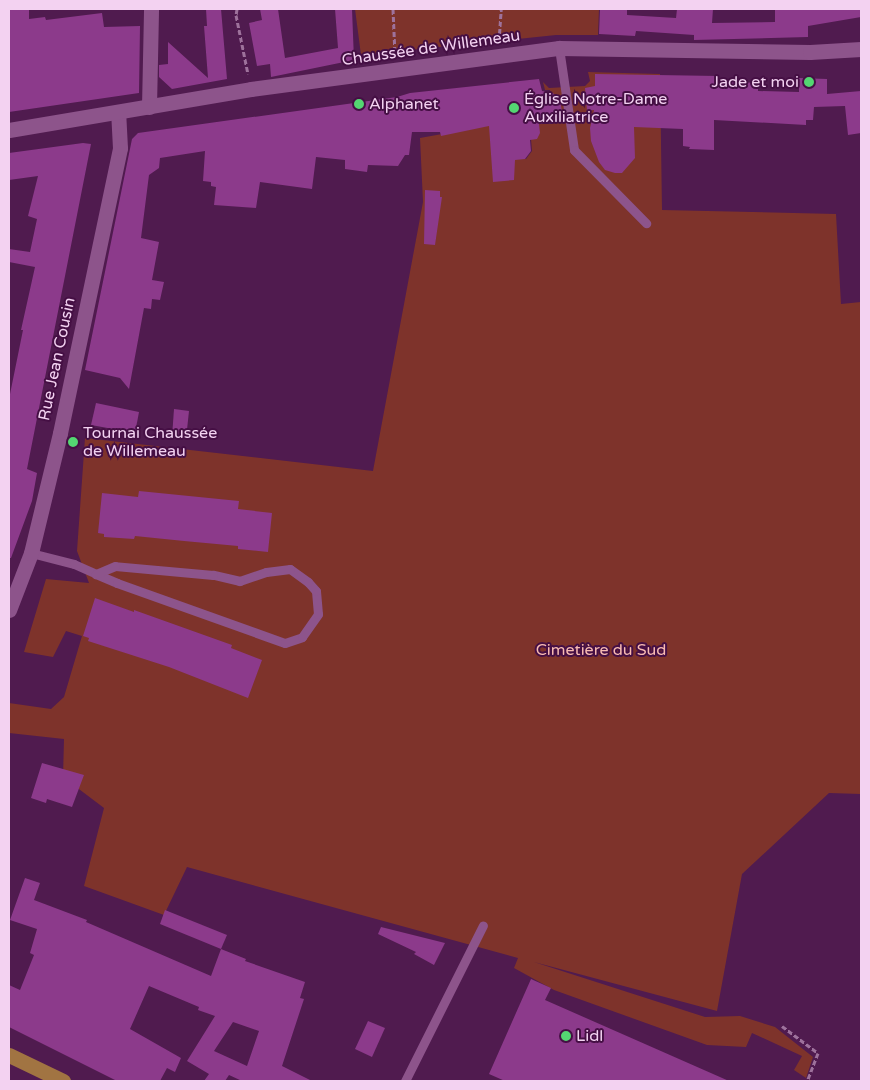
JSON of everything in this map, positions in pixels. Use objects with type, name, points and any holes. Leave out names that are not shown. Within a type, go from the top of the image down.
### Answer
[{"type":"main road","points":[[9,1056],[63,1081]]},
{"type":"street","points":[[150,107],[151,9]]},
{"type":"street","name":"Chaussée de Willemeau","points":[[9,130],[252,90],[560,48],[810,52],[861,49]]},
{"type":"street","name":"Rue Jean Cousin","points":[[9,610],[31,553],[60,433],[120,148],[118,112]]},
{"type":"lane","points":[[560,48],[574,150],[646,223]]},
{"type":"lane","points":[[31,553],[74,564],[96,574],[285,643],[302,637],[318,614],[316,591],[308,582],[290,569],[266,572],[240,581],[213,575],[115,566],[96,574]]},
{"type":"lane","points":[[405,1081],[483,925]]},
{"type":"path","points":[[237,9],[236,15],[252,90]]},
{"type":"path","points":[[393,9],[396,70]]},
{"type":"path","points":[[499,57],[501,9]]},
{"type":"path","points":[[782,1026],[818,1053],[807,1081]]},
{"type":"green space","points":[[355,9],[599,9],[598,35],[556,35],[361,55]]},
{"type":"green space","name":"Cimetière du Sud","points":[[588,72],[660,74],[662,210],[836,214],[841,304],[861,302],[861,794],[829,793],[742,874],[717,1011],[534,962],[705,1017],[740,1016],[775,1027],[813,1057],[806,1078],[794,1070],[802,1056],[752,1033],[746,1047],[707,1045],[554,990],[514,968],[518,958],[187,867],[164,915],[84,886],[104,808],[63,777],[64,739],[9,733],[9,703],[51,709],[64,697],[82,636],[66,631],[53,657],[24,652],[46,579],[89,583],[77,551],[85,438],[373,471],[423,202],[420,138],[492,125],[515,159],[526,159],[532,151],[531,139],[538,124],[552,124],[553,114],[560,104],[559,99],[551,96],[550,90],[545,90],[543,82],[549,88],[585,86],[590,81]]},
{"type":"building","points":[[9,9],[29,9],[29,19],[45,17],[46,20],[102,13],[104,27],[140,26],[139,93],[9,112]]},
{"type":"building","points":[[206,9],[221,9],[227,79],[172,89],[159,77],[159,65],[168,64],[168,42],[208,78],[204,26],[207,26]]},
{"type":"building","points":[[260,9],[278,9],[285,58],[338,48],[335,9],[352,9],[354,60],[271,77],[270,64],[257,66],[249,23],[262,20]]},
{"type":"building","points":[[600,9],[627,9],[627,15],[676,18],[677,9],[713,9],[712,23],[775,22],[775,9],[861,9],[861,17],[808,26],[808,37],[694,40],[694,35],[636,31],[635,36],[599,34]]},
{"type":"building","points":[[595,74],[718,76],[718,81],[758,83],[758,91],[799,92],[799,78],[827,79],[827,94],[861,91],[861,133],[848,135],[845,106],[814,107],[813,120],[806,120],[806,125],[714,120],[714,150],[689,149],[690,147],[683,146],[683,129],[634,127],[635,158],[622,173],[615,173],[605,170],[599,162],[591,141],[590,128],[594,110],[587,111],[585,88],[595,86]]},
{"type":"building","points":[[539,79],[542,91],[553,93],[560,101],[562,111],[556,116],[556,121],[539,124],[540,133],[537,139],[530,140],[531,151],[525,159],[515,160],[514,180],[493,182],[489,126],[441,136],[440,132],[412,132],[409,155],[405,155],[398,166],[368,165],[367,172],[345,169],[345,160],[316,157],[312,189],[260,182],[256,208],[214,205],[216,187],[211,186],[211,182],[203,181],[205,151],[160,158],[159,168],[149,175],[141,238],[159,242],[152,280],[164,282],[160,300],[152,299],[151,309],[144,308],[129,389],[120,378],[85,370],[132,139],[138,133],[397,97],[410,93]]},
{"type":"building","points":[[83,143],[91,144],[27,469],[37,473],[32,501],[11,558],[9,558],[9,399],[23,330],[21,330],[35,267],[9,262],[9,249],[30,252],[37,219],[28,216],[38,176],[9,180],[9,153]]},
{"type":"building","points":[[425,190],[440,191],[440,197],[442,197],[435,245],[424,244]]},
{"type":"building","points":[[96,403],[139,412],[135,433],[91,425]]},
{"type":"building","points":[[174,409],[189,411],[186,439],[172,437]]},
{"type":"building","points":[[139,491],[239,501],[238,509],[272,513],[268,552],[238,549],[238,546],[135,536],[134,539],[104,537],[104,534],[98,533],[102,493],[138,497]]},
{"type":"building","points":[[95,598],[232,645],[231,648],[262,660],[248,698],[169,667],[88,641],[89,638],[83,636]]},
{"type":"building","points":[[42,763],[84,775],[72,807],[47,799],[46,803],[31,798]]},
{"type":"building","points":[[25,878],[40,883],[34,900],[87,920],[86,922],[211,976],[221,949],[246,959],[245,961],[305,982],[300,998],[304,999],[282,1066],[312,1081],[242,1081],[229,1075],[225,1081],[204,1081],[209,1074],[187,1061],[215,1016],[198,1010],[199,1007],[149,986],[130,1029],[181,1058],[175,1072],[167,1068],[160,1081],[117,1081],[9,1027],[9,985],[20,990],[34,955],[30,953],[37,929],[10,920]],"holes":[[[233,1022],[259,1031],[247,1066],[214,1051]]]},
{"type":"building","points":[[165,910],[227,935],[221,949],[160,924]]},
{"type":"building","points":[[381,927],[445,943],[434,965],[414,954],[416,952],[378,934]]},
{"type":"building","name":"Lidl","points":[[531,979],[551,988],[545,1000],[729,1081],[505,1081],[489,1074]]},
{"type":"building","points":[[368,1021],[385,1028],[372,1057],[355,1049]]},
{"type":"place","name":"Jade et moi","points":[[809,82]]},
{"type":"place","name":"Alphanet","points":[[359,104]]},
{"type":"place","name":"Église Notre-Dame Auxiliatrice","points":[[514,108]]},
{"type":"place","name":"Tournai Chaussée de Willemeau","points":[[73,442]]},
{"type":"place","name":"Lidl","points":[[566,1036]]}]
